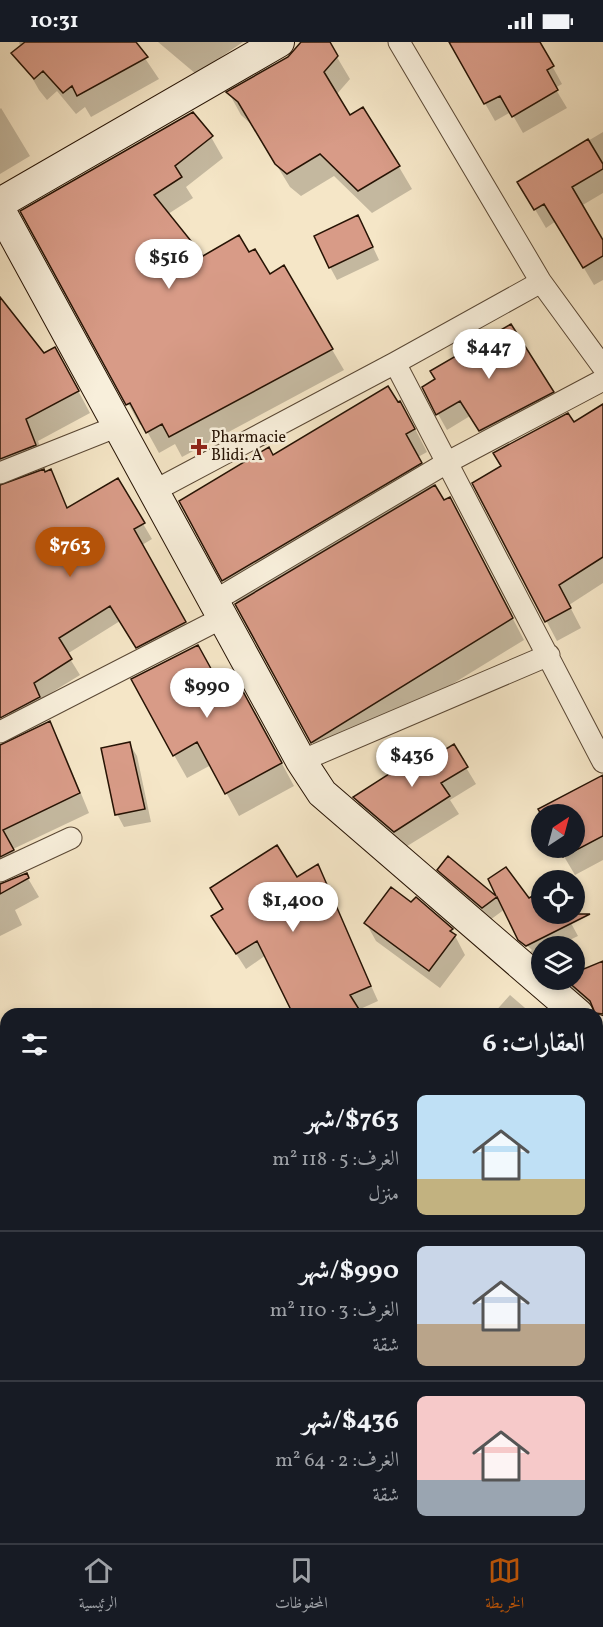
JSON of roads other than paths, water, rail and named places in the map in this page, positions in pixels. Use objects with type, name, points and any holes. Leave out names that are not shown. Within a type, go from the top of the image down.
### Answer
[{"type":"main road","points":[[0,203],[279,42]]},
{"type":"main road","points":[[0,210],[301,761],[322,794],[571,1008]]},
{"type":"street","points":[[399,42],[541,282],[603,367]]},
{"type":"street","points":[[154,491],[395,363],[541,282]]},
{"type":"street","points":[[395,363],[603,762]]},
{"type":"street","points":[[0,732],[218,610],[448,462],[603,380]]},
{"type":"street","points":[[0,473],[118,426]]},
{"type":"street","points":[[301,761],[549,655]]},
{"type":"street","points":[[0,871],[71,838]]},
{"type":"place","name":"Pharmacie Blidi. A","points":[[199,447]]}]
